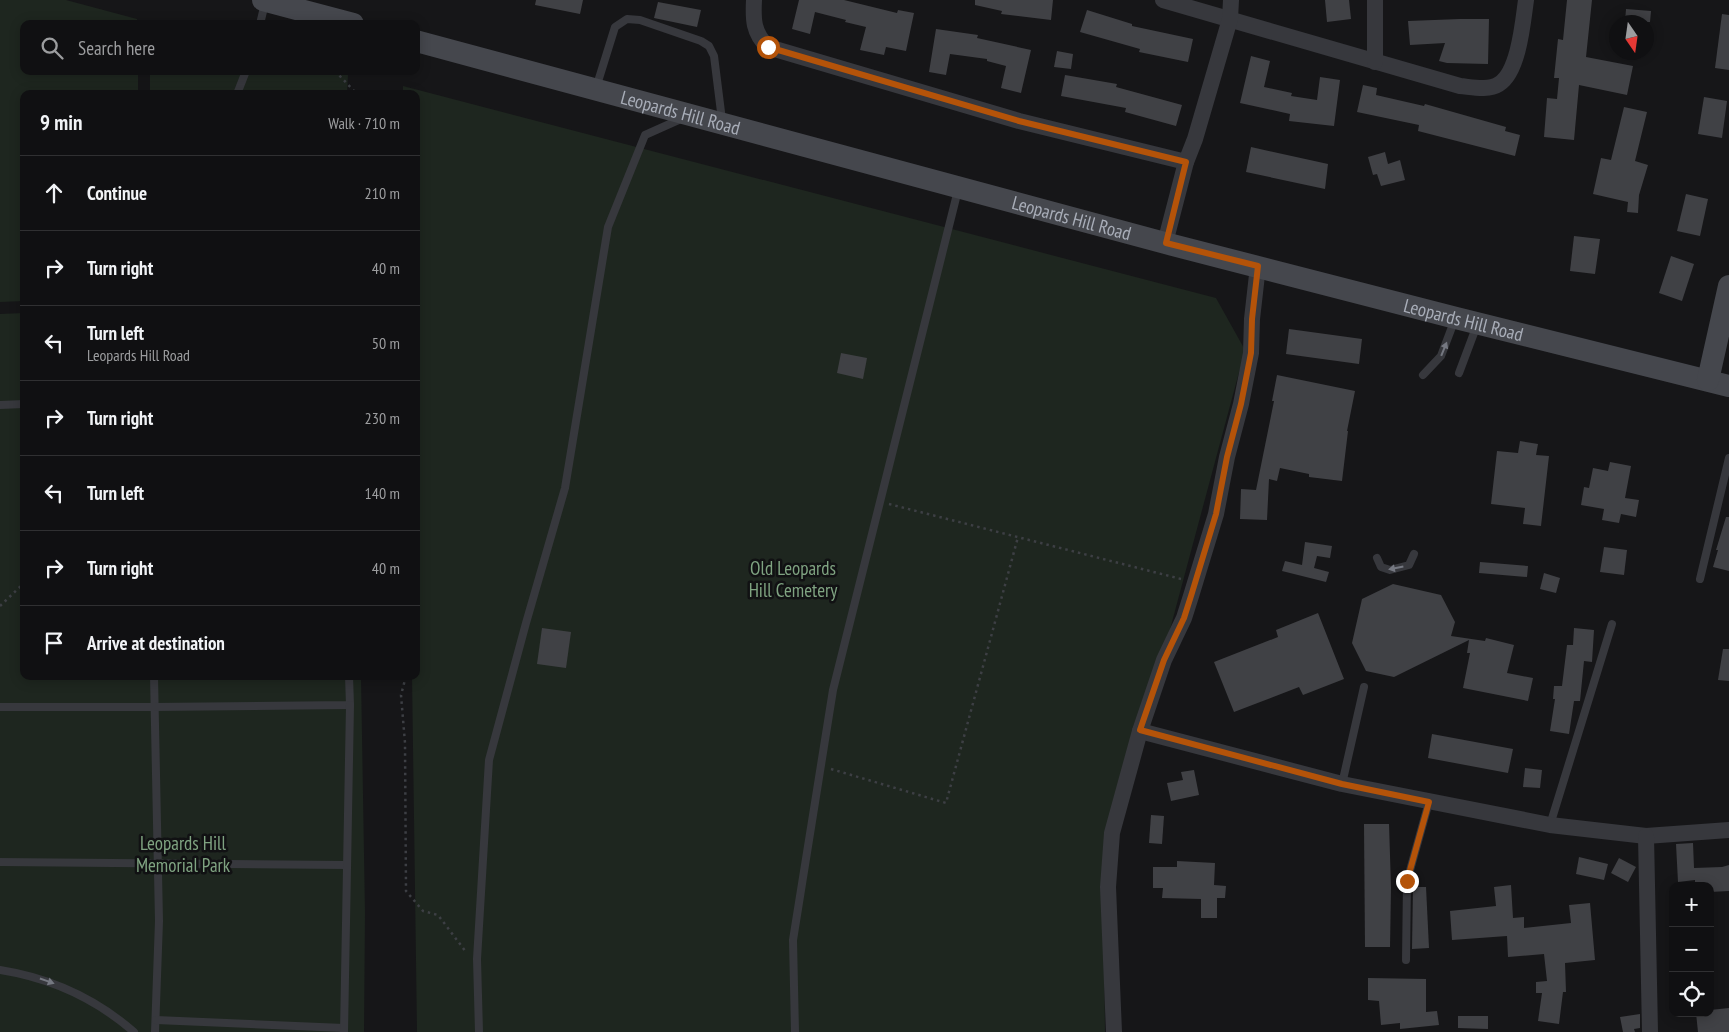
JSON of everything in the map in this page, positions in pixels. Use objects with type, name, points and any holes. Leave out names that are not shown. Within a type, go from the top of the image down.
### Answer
[{"type":"main road","points":[[264,0],[338,20]]},
{"type":"main road","name":"Leopards Hill Road","points":[[420,42],[1166,243],[1729,386]]},
{"type":"main road","points":[[1708,380],[1729,286]]},
{"type":"street","points":[[754,0],[753,24],[760,40],[768,47],[776,50],[1019,121],[1186,162]]},
{"type":"street","points":[[1163,0],[1460,86],[1481,88],[1498,84],[1506,76],[1517,55],[1526,0]]},
{"type":"street","points":[[1166,243],[1186,162],[1195,139],[1230,20],[1231,0]]},
{"type":"street","points":[[1375,0],[1375,62]]},
{"type":"street","points":[[1114,1032],[1108,886],[1112,833],[1140,730],[1164,660],[1184,618],[1216,514],[1251,353],[1252,319],[1258,266]]},
{"type":"street","points":[[1140,730],[1342,784],[1550,826],[1646,836],[1729,830]]},
{"type":"street","points":[[1646,836],[1650,1032]]},
{"type":"lane","points":[[261,20],[264,0]]},
{"type":"lane","points":[[595,89],[615,27],[627,19],[640,20],[701,41],[710,46],[714,56],[722,124]]},
{"type":"lane","points":[[239,90],[244,75]]},
{"type":"lane","points":[[479,1032],[477,959],[489,760],[526,622],[565,488],[608,227],[645,135],[690,115]]},
{"type":"lane","points":[[795,1032],[793,940],[833,690],[958,188]]},
{"type":"lane","points":[[1423,375],[1441,356],[1456,318]]},
{"type":"lane","points":[[1459,373],[1477,323]]},
{"type":"lane","points":[[0,405],[20,404]]},
{"type":"lane","points":[[1700,579],[1729,458]]},
{"type":"lane","points":[[1377,558],[1381,567],[1390,570],[1409,565],[1414,554]]},
{"type":"lane","points":[[1550,826],[1612,624]]},
{"type":"lane","points":[[154,680],[159,921],[155,1032]]},
{"type":"lane","points":[[156,1020],[228,1028],[344,1030],[349,680]]},
{"type":"lane","points":[[1342,784],[1364,687]]},
{"type":"lane","points":[[0,707],[350,705]]},
{"type":"lane","points":[[1406,960],[1407,881],[1429,802]]},
{"type":"lane","points":[[0,862],[347,865]]},
{"type":"lane","points":[[0,970],[41,979],[69,989],[102,1007],[134,1032]]},
{"type":"path","points":[[340,75],[354,90]]},
{"type":"path","points":[[880,501],[1196,583]]},
{"type":"path","points":[[820,766],[946,803],[1018,537]]},
{"type":"path","points":[[0,606],[20,587]]},
{"type":"path","points":[[405,680],[400,695],[405,743],[406,891],[423,911],[438,915],[467,953],[477,959]]},
{"type":"green space","points":[[0,0],[66,0],[137,19],[20,20],[20,75],[138,75],[138,90],[20,90],[20,301],[0,302]]},
{"type":"green space","points":[[150,75],[348,75],[347,90],[150,90]]},
{"type":"green space","name":"Old Leopards Hill Cemetery","points":[[403,86],[418,90],[403,90]]},
{"type":"green space","name":"Old Leopards Hill Cemetery","points":[[420,90],[1216,298],[1245,350],[1103,879],[1105,1032],[417,1032],[412,680],[420,680]]},
{"type":"green space","name":"Leopards Hill Memorial Park","points":[[20,313],[20,680],[361,680],[365,913],[364,1032],[0,1032],[0,314]]},
{"type":"building","points":[[536,0],[583,0],[580,14],[535,5]]},
{"type":"building","points":[[799,0],[844,0],[897,13],[898,10],[914,13],[906,51],[886,47],[884,55],[860,50],[866,27],[815,12],[810,34],[792,29]]},
{"type":"building","points":[[975,0],[1053,0],[1051,20],[1001,14],[1002,11],[975,5]]},
{"type":"building","points":[[1325,0],[1349,0],[1351,19],[1327,22]]},
{"type":"building","points":[[1567,0],[1592,0],[1586,57],[1633,66],[1627,95],[1579,85],[1574,140],[1544,137],[1547,98],[1557,99],[1559,78],[1554,78],[1558,39],[1563,40]]},
{"type":"building","points":[[658,2],[701,10],[697,27],[654,18]]},
{"type":"building","points":[[1626,9],[1651,11],[1651,15],[1626,15]]},
{"type":"building","points":[[1087,10],[1132,24],[1132,26],[1193,39],[1188,62],[1139,52],[1140,49],[1080,32]]},
{"type":"building","points":[[1722,14],[1729,15],[1729,70],[1715,68]]},
{"type":"building","points":[[1489,19],[1488,64],[1447,63],[1439,61],[1445,43],[1410,45],[1408,21]]},
{"type":"building","points":[[936,29],[978,35],[977,38],[1031,50],[1021,93],[1001,88],[1006,66],[987,61],[987,59],[950,54],[946,75],[929,72]]},
{"type":"building","points":[[1057,51],[1073,54],[1071,69],[1054,67]]},
{"type":"building","points":[[1251,56],[1270,61],[1264,87],[1292,93],[1291,96],[1317,100],[1320,77],[1340,80],[1334,126],[1289,121],[1290,114],[1240,103]]},
{"type":"building","points":[[1065,75],[1117,84],[1116,87],[1182,105],[1176,126],[1125,112],[1126,108],[1061,96]]},
{"type":"building","points":[[1363,85],[1377,88],[1376,95],[1424,106],[1425,104],[1506,127],[1505,131],[1520,135],[1515,156],[1418,131],[1419,125],[1357,112]]},
{"type":"building","points":[[1704,97],[1727,101],[1722,138],[1698,134]]},
{"type":"building","points":[[1624,107],[1647,112],[1635,161],[1648,165],[1639,195],[1638,213],[1627,212],[1628,202],[1593,194],[1601,158],[1611,160]]},
{"type":"building","points":[[1251,147],[1328,164],[1325,189],[1246,172]]},
{"type":"building","points":[[1385,152],[1388,164],[1400,160],[1405,180],[1381,186],[1377,174],[1373,175],[1368,157]]},
{"type":"building","points":[[1686,194],[1708,199],[1700,236],[1677,231]]},
{"type":"building","points":[[1574,236],[1600,239],[1595,274],[1570,271]]},
{"type":"building","points":[[1671,256],[1694,264],[1682,301],[1659,293]]},
{"type":"building","points":[[1289,329],[1362,339],[1359,364],[1286,354]]},
{"type":"building","points":[[841,353],[867,358],[863,379],[837,373]]},
{"type":"building","points":[[1277,375],[1355,391],[1347,431],[1342,481],[1309,477],[1309,474],[1280,468],[1277,481],[1269,479],[1267,520],[1240,519],[1241,489],[1256,490],[1274,401],[1272,401]]},
{"type":"building","points":[[1520,441],[1538,444],[1536,455],[1549,456],[1541,526],[1523,524],[1525,508],[1491,504],[1497,451],[1518,453]]},
{"type":"building","points":[[1610,462],[1631,466],[1625,498],[1639,500],[1636,517],[1621,514],[1619,523],[1602,520],[1604,509],[1581,505],[1584,487],[1589,488],[1593,468],[1608,471]]},
{"type":"building","points":[[1726,517],[1729,517],[1729,571],[1713,567]]},
{"type":"building","points":[[1305,542],[1332,546],[1330,558],[1317,556],[1314,568],[1329,572],[1326,582],[1282,571],[1285,561],[1302,565]]},
{"type":"building","points":[[1604,547],[1627,550],[1624,575],[1600,572]]},
{"type":"building","points":[[1480,562],[1528,566],[1527,577],[1479,573]]},
{"type":"building","points":[[1544,573],[1560,578],[1556,593],[1540,589]]},
{"type":"building","points":[[1393,584],[1441,595],[1455,622],[1451,636],[1485,641],[1486,638],[1514,645],[1507,673],[1533,678],[1528,701],[1463,688],[1470,653],[1467,653],[1469,640],[1394,677],[1366,671],[1352,643],[1362,599]]},
{"type":"building","points":[[1318,613],[1344,679],[1303,695],[1299,687],[1234,712],[1214,662],[1278,637],[1276,630]]},
{"type":"building","points":[[542,628],[571,632],[566,668],[537,664]]},
{"type":"building","points":[[1574,628],[1594,630],[1592,662],[1584,661],[1580,701],[1574,701],[1569,734],[1550,731],[1555,699],[1553,699],[1554,686],[1562,686],[1567,645],[1573,645]]},
{"type":"building","points":[[1723,649],[1729,649],[1729,681],[1718,680]]},
{"type":"building","points":[[1432,734],[1513,749],[1508,773],[1428,758]]},
{"type":"building","points":[[1525,768],[1542,770],[1540,788],[1523,787]]},
{"type":"building","points":[[1194,770],[1199,795],[1171,801],[1167,783],[1183,780],[1181,772]]},
{"type":"building","points":[[1151,815],[1164,816],[1162,844],[1149,843]]},
{"type":"building","points":[[1364,824],[1389,824],[1390,947],[1365,947]]},
{"type":"building","points":[[1693,843],[1694,868],[1729,865],[1729,891],[1714,892],[1714,882],[1695,882],[1695,880],[1678,882],[1676,844]]},
{"type":"building","points":[[1579,857],[1608,864],[1604,880],[1576,874]]},
{"type":"building","points":[[1619,858],[1636,867],[1628,882],[1611,873]]},
{"type":"building","points":[[1177,861],[1215,863],[1214,885],[1226,886],[1225,898],[1217,898],[1217,918],[1201,918],[1201,899],[1162,898],[1163,888],[1153,888],[1153,867],[1177,867]]},
{"type":"building","points":[[1511,885],[1513,918],[1524,917],[1524,928],[1571,923],[1569,905],[1590,903],[1595,960],[1565,963],[1566,992],[1563,992],[1559,1024],[1538,1021],[1542,993],[1536,993],[1536,982],[1547,981],[1544,954],[1508,957],[1507,936],[1452,940],[1450,911],[1496,906],[1494,887]]},
{"type":"building","points":[[1413,887],[1426,887],[1429,948],[1412,949]]},
{"type":"building","points":[[1368,978],[1426,979],[1426,1012],[1437,1011],[1439,1025],[1400,1029],[1400,1023],[1381,1025],[1379,1001],[1368,1000]]},
{"type":"building","points":[[1729,1008],[1729,1032],[1698,1032],[1696,1017],[1714,1017],[1714,1010]]},
{"type":"building","points":[[1640,1014],[1640,1028],[1634,1029],[1635,1032],[1623,1032],[1620,1017]]},
{"type":"building","points":[[1458,1016],[1488,1016],[1488,1029],[1458,1028]]},
{"type":"route","points":[[768,47],[1019,121],[1186,162],[1166,243],[1258,266],[1252,319],[1251,353],[1216,514],[1184,618],[1164,660],[1140,730],[1342,784],[1429,802],[1407,881]]}]
